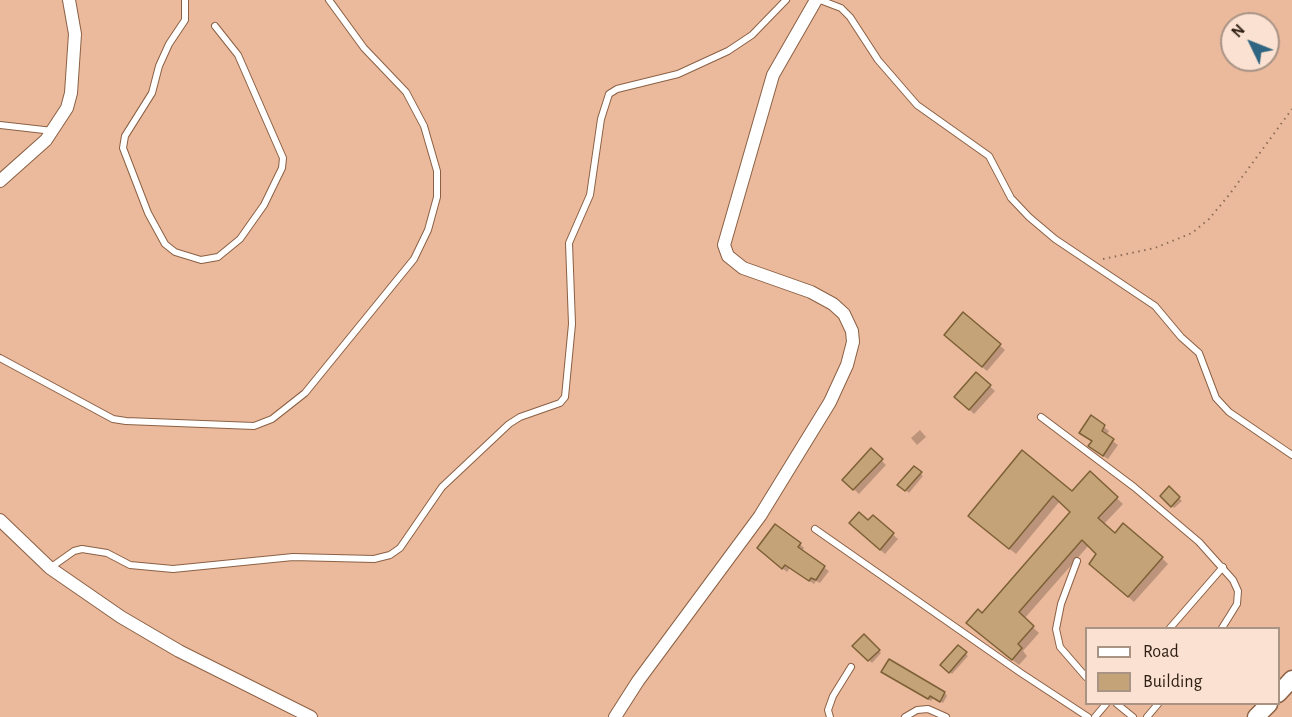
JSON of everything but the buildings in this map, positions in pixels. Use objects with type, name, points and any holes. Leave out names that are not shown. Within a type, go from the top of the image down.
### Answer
[{"type":"street","points":[[0,181],[46,140],[67,108],[71,93],[75,34],[69,0]]},
{"type":"street","points":[[615,717],[638,681],[760,516],[830,402],[847,365],[853,342],[852,331],[844,314],[833,304],[811,292],[743,268],[728,256],[723,245],[773,75],[818,0]]},
{"type":"street","points":[[0,520],[50,568],[121,617],[179,651],[310,717]]},
{"type":"street","points":[[1280,692],[1292,679]]},
{"type":"street","points":[[1256,717],[1268,705]]},
{"type":"lane","points":[[185,0],[187,4],[184,20],[159,66],[152,93],[125,136],[123,148],[148,213],[165,244],[175,252],[201,260],[218,257],[240,239],[264,205],[282,168],[283,158],[238,55],[215,26]]},
{"type":"lane","points":[[0,358],[113,418],[126,421],[254,426],[272,419],[305,393],[414,259],[428,230],[437,197],[437,171],[424,126],[406,92],[364,48],[328,0]]},
{"type":"lane","points":[[50,568],[74,551],[82,549],[107,553],[130,565],[172,569],[293,557],[374,559],[390,555],[400,548],[442,487],[509,424],[520,417],[560,404],[565,397],[572,324],[568,243],[590,195],[601,119],[609,94],[617,89],[678,74],[728,51],[752,34],[786,0]]},
{"type":"lane","points":[[818,0],[841,8],[850,17],[891,77],[917,105],[989,156],[1011,198],[1029,217],[1088,261],[1155,306],[1181,337],[1199,353],[1216,398],[1229,412],[1292,455]]},
{"type":"lane","points":[[0,125],[52,130]]},
{"type":"lane","points":[[1041,417],[1134,487],[1199,542],[1223,567],[1238,591],[1237,604],[1223,627]]},
{"type":"lane","points":[[816,529],[1021,673],[1088,717]]},
{"type":"lane","points":[[1077,561],[1060,604],[1056,629],[1060,648],[1085,676]]},
{"type":"lane","points":[[1171,627],[1223,567]]},
{"type":"lane","points":[[830,717],[828,710],[833,696],[851,667]]},
{"type":"lane","points":[[1095,717],[1105,705]]},
{"type":"lane","points":[[1118,705],[1133,717]]},
{"type":"lane","points":[[1147,717],[1157,705]]},
{"type":"lane","points":[[905,717],[917,710],[928,709],[946,717]]},
{"type":"path","points":[[1088,261],[1125,256],[1176,241],[1192,232],[1209,219],[1229,195],[1292,109]]}]
